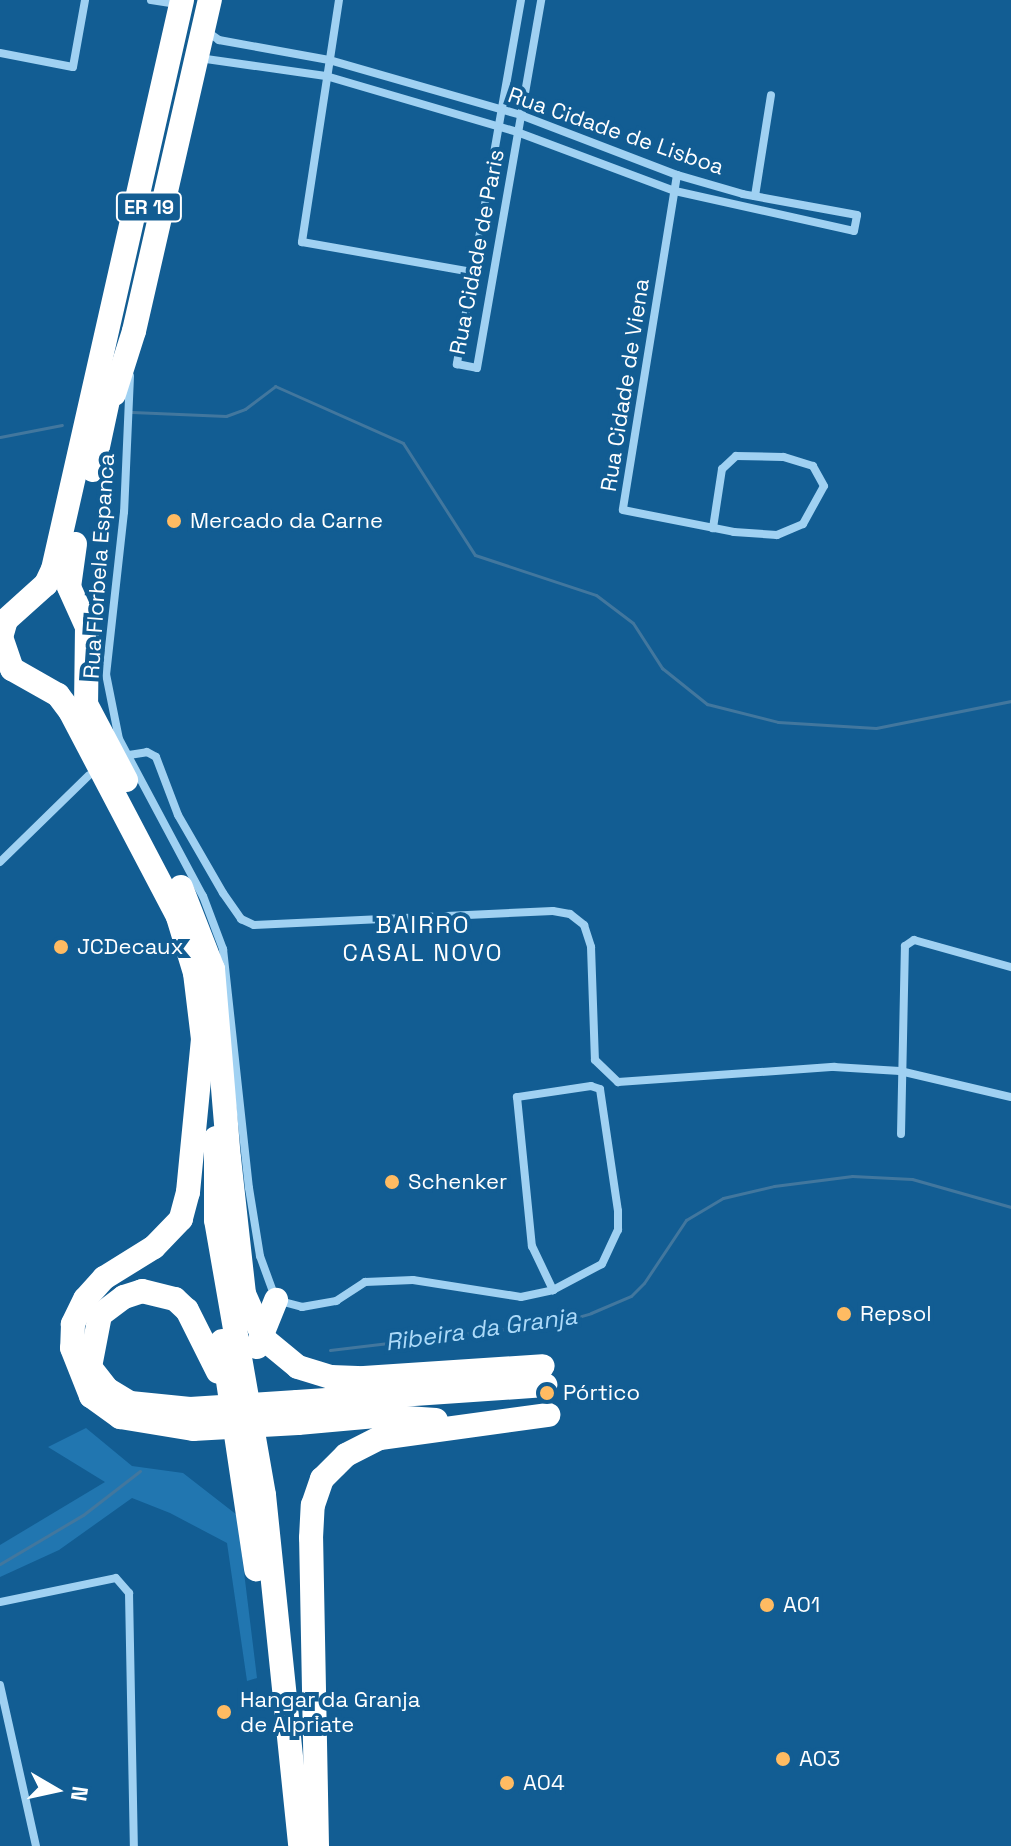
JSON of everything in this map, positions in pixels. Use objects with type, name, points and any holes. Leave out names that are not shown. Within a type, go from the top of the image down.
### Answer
[{"type":"highway","name":"ER 19","points":[[79,612],[69,587],[69,569],[106,416],[121,327],[198,0]]},
{"type":"highway","points":[[106,416],[134,331],[210,0]]},
{"type":"highway","points":[[31,598],[48,596],[79,612],[87,627],[84,660],[86,704],[194,912],[219,1005],[229,1158],[244,1294],[264,1339],[298,1367],[331,1377],[544,1376],[298,1413],[191,1419],[120,1417],[91,1396],[72,1348],[73,1324],[85,1299],[104,1278],[154,1247],[181,1219],[197,1115],[203,1039],[195,973],[178,917],[70,711],[42,684],[6,669],[1,637],[6,620],[31,598],[53,569],[66,515],[69,452],[168,1]]},
{"type":"highway","points":[[42,684],[66,678],[84,660]]},
{"type":"highway","points":[[219,1005],[216,1220],[264,1495],[300,1846]]},
{"type":"highway","points":[[197,1115],[202,1218],[242,1467],[273,1691],[287,1846]]},
{"type":"highway","points":[[191,1419],[130,1403],[107,1389],[90,1367],[100,1315],[124,1297],[159,1292],[187,1310],[217,1370],[242,1467]]},
{"type":"highway","points":[[276,1300],[256,1349],[258,1383],[275,1474],[314,1846]]},
{"type":"highway","points":[[298,1413],[376,1416],[463,1425]]},
{"type":"highway","points":[[314,1846],[313,1505],[322,1479],[346,1455],[380,1438],[548,1415]]},
{"type":"street","points":[[0,53],[73,67],[85,0]]},
{"type":"street","points":[[339,0],[302,242],[473,272]]},
{"type":"street","name":"Rua Cidade de Paris","points":[[521,0],[457,364],[477,368],[541,0]]},
{"type":"street","name":"Rua Cidade de Lisboa","points":[[197,58],[219,57],[326,76],[517,132],[675,191],[854,231],[857,215],[755,196],[677,175],[503,109],[329,60],[219,40],[202,29]]},
{"type":"street","points":[[755,196],[771,95]]},
{"type":"street","name":"Rua Cidade de Viena","points":[[677,175],[623,510],[713,528],[777,535],[803,524],[824,486],[813,466],[783,457],[736,456],[722,469],[713,528]]},
{"type":"street","name":"Rua Florbela Espanca","points":[[134,331],[124,512],[106,674],[114,722],[203,896],[223,949],[249,1188],[260,1256],[276,1300]]},
{"type":"street","points":[[129,755],[147,752],[156,757],[178,815],[223,893],[241,919],[254,925],[553,911],[570,914],[584,925],[591,947],[595,1060],[618,1082],[834,1067],[900,1071],[1011,1097]]},
{"type":"street","points":[[0,862],[89,775]]},
{"type":"street","points":[[901,1134],[905,946],[914,940],[1011,967]]},
{"type":"street","points":[[276,1300],[302,1307],[336,1301],[365,1282],[413,1280],[521,1297],[553,1290],[602,1264],[618,1230],[600,1089],[591,1086],[517,1097],[532,1246],[553,1290]]},
{"type":"street","points":[[0,1602],[116,1578],[129,1593],[134,1846]]},
{"type":"street","points":[[0,1685],[36,1846]]},
{"type":"shaded area","points":[[86,1428],[132,1466],[183,1473],[237,1515],[257,1678],[247,1681],[227,1543],[170,1513],[132,1498],[59,1550],[0,1577],[0,1545],[105,1482],[48,1447]]},
{"type":"waterway","points":[[132,412],[226,416],[245,409],[275,386],[403,443],[475,555],[596,595],[633,623],[662,668],[707,704],[778,722],[876,728],[1011,701]]},
{"type":"waterway","points":[[0,437],[62,425]]},
{"type":"waterway","name":"Ribeira da Granja","points":[[330,1350],[557,1323],[591,1313],[631,1296],[644,1283],[686,1220],[723,1198],[774,1186],[852,1176],[912,1179],[1011,1207]]},
{"type":"waterway","name":"Ribeira da Granja","points":[[0,1564],[83,1515],[140,1471]]},
{"type":"place","name":"Mercado da Carne","points":[[174,521]]},
{"type":"place","name":"JCDecaux","points":[[61,947]]},
{"type":"place","name":"Schenker","points":[[392,1182]]},
{"type":"place","name":"Repsol","points":[[844,1314]]},
{"type":"place","name":"Pórtico","points":[[547,1393]]},
{"type":"place","name":"A01","points":[[767,1605]]},
{"type":"place","name":"Hangar da Granja de Alpriate","points":[[224,1712]]},
{"type":"place","name":"A03","points":[[783,1759]]},
{"type":"place","name":"A04","points":[[507,1783]]},
{"type":"district","name":"BAIRRO CASAL NOVO","points":[[423,939]]}]
